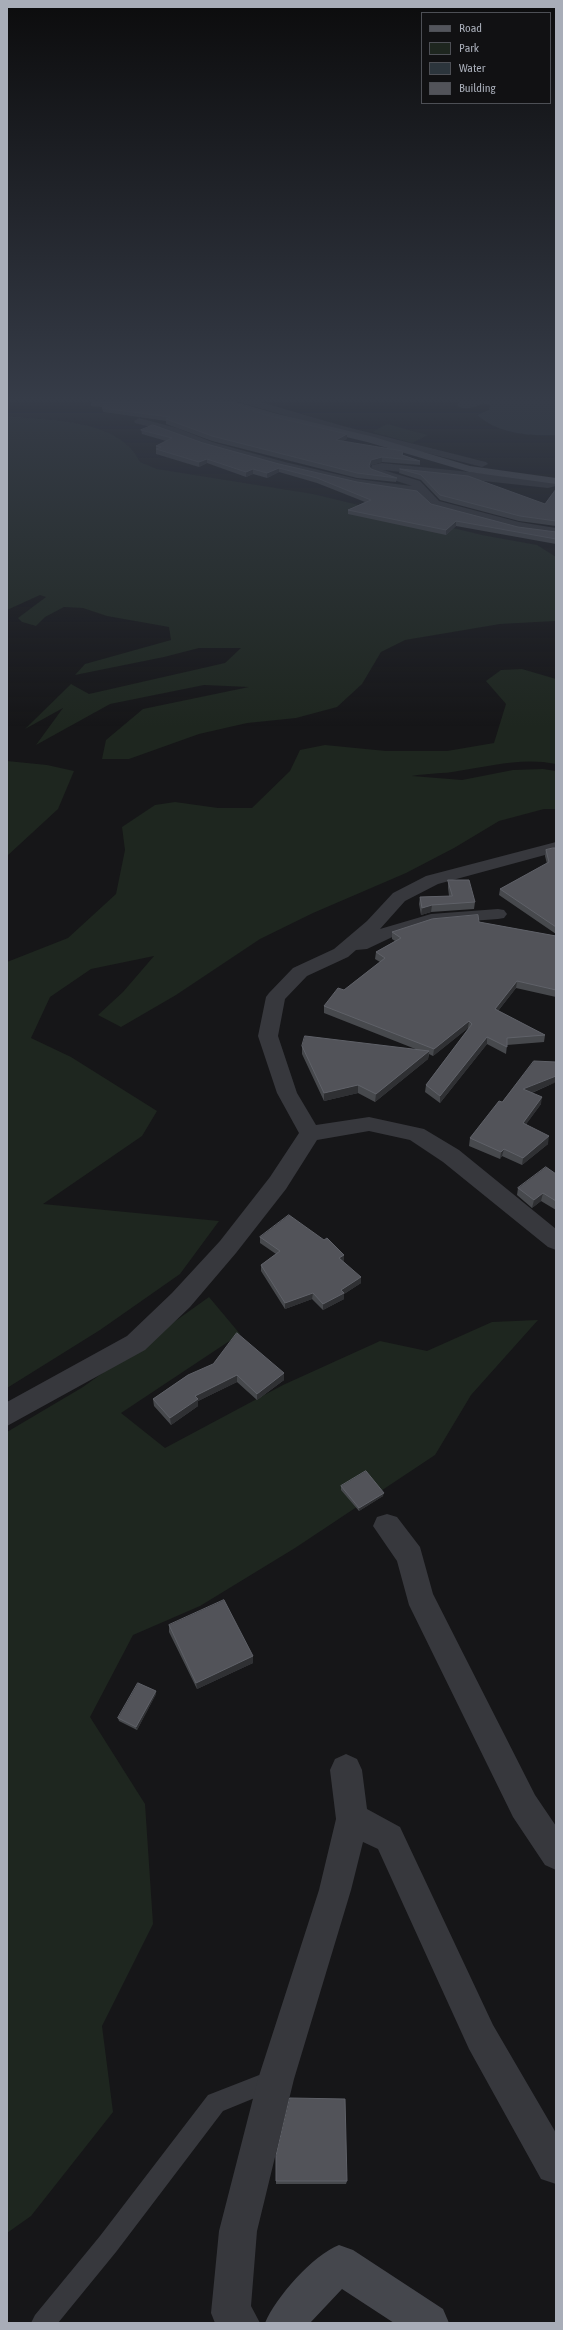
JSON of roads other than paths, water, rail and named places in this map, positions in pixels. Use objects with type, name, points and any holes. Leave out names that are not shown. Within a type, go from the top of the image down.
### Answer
[{"type":"street","points":[[457,510],[518,526],[556,532]]},
{"type":"street","points":[[341,954],[373,925],[399,896],[432,880],[556,847]]},
{"type":"street","points":[[310,1133],[287,1093],[268,1036],[276,997],[300,972],[396,928],[431,919],[498,914]]},
{"type":"street","points":[[7,1415],[136,1343],[181,1300],[228,1247],[278,1183],[310,1133],[370,1124],[416,1134],[451,1156],[507,1203],[556,1241]]},
{"type":"street","points":[[387,1526],[410,1556],[419,1596],[524,1806],[556,1854]]},
{"type":"street","points":[[240,2323],[231,2314],[238,2231],[276,2079],[335,1890],[352,1819],[346,1770]]},
{"type":"street","points":[[352,1819],[389,1838],[480,2037],[555,2168]]},
{"type":"street","points":[[286,2323],[290,2315],[339,2264],[430,2323]]},
{"type":"lane","points":[[43,2323],[108,2244],[216,2103],[276,2079]]}]
